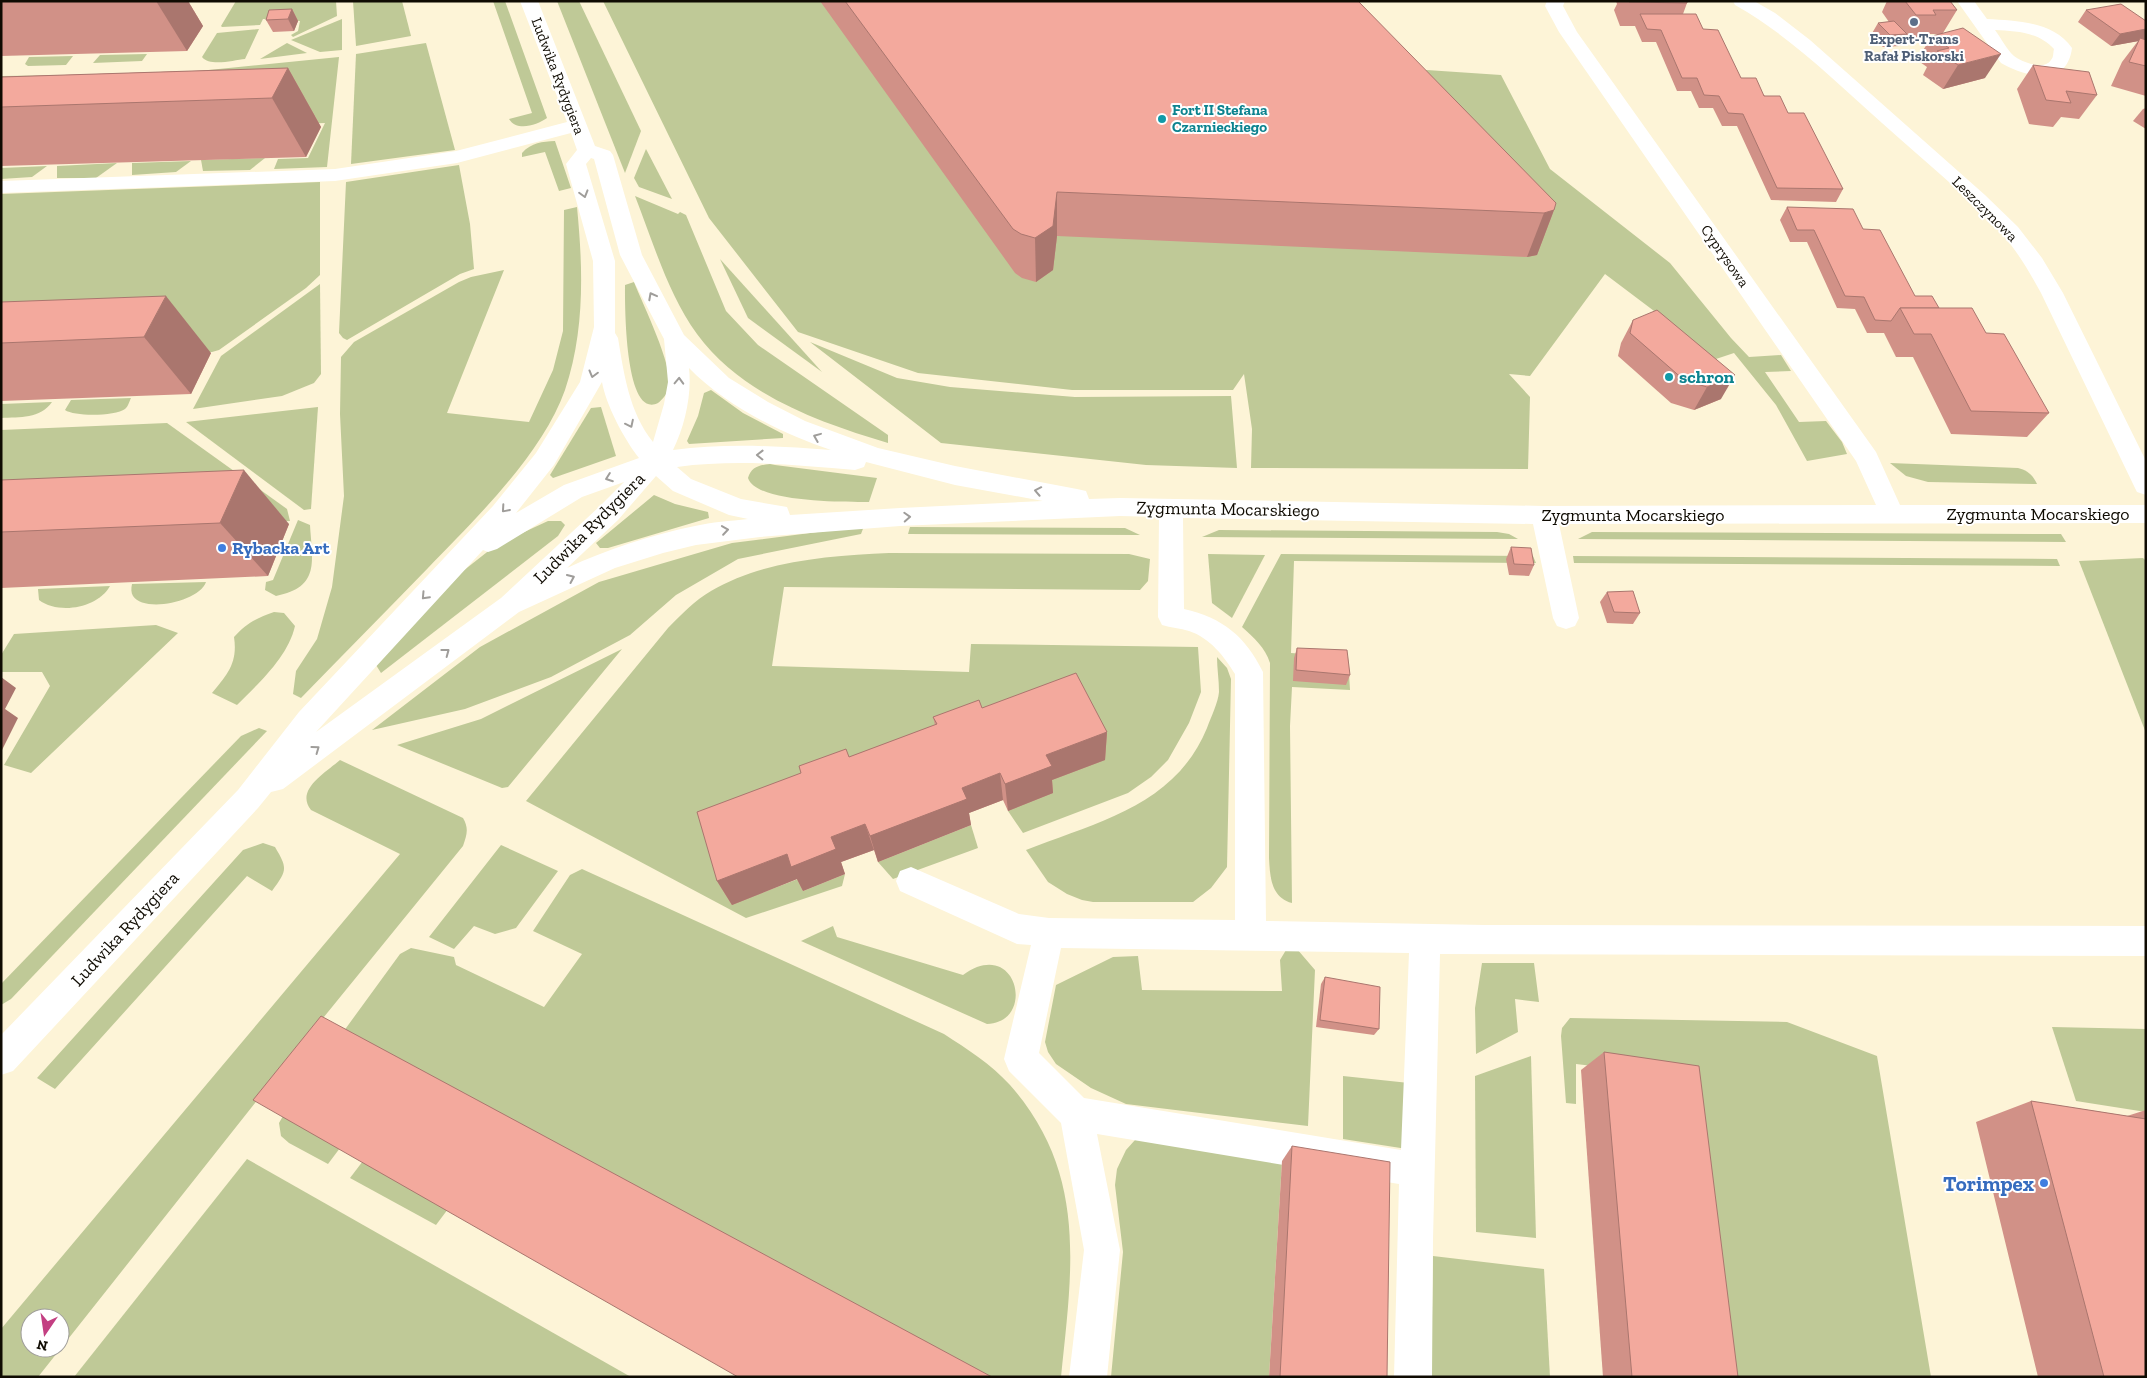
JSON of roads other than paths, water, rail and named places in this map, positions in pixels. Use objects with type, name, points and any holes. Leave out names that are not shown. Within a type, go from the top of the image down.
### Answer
[{"type":"street","name":"Ludwika Rydygiera","points":[[529,1],[587,150]]},
{"type":"street","name":"Cyprysowa","points":[[1556,1],[1554,6],[1568,32],[1867,458],[1892,514]]},
{"type":"street","name":"Leszczynowa","points":[[1741,1],[1769,17],[1804,44],[1978,199],[2011,232],[2035,262],[2052,293],[2146,486]]},
{"type":"street","points":[[1965,1],[2007,59],[2017,65],[2039,71],[2056,67],[2063,55],[2063,48],[2060,42],[2052,37],[2023,28],[1983,24]]},
{"type":"street","points":[[1,187],[335,175],[457,156],[577,125]]},
{"type":"street","name":"Ludwika Rydygiera","points":[[1,1059],[248,799],[309,720],[528,482],[562,434],[591,382],[605,327],[604,261],[576,164],[587,150]]},
{"type":"street","name":"Ludwika Rydygiera","points":[[248,799],[510,605],[609,513],[635,486],[655,461],[671,425],[678,390],[678,362],[674,339],[631,255],[603,155],[587,150]]},
{"type":"street","name":"Zygmunta Mocarskiego","points":[[605,327],[615,390],[632,428],[642,445],[655,461],[682,485],[738,508],[767,513],[858,520]]},
{"type":"street","name":"Zygmunta Mocarskiego","points":[[674,339],[710,375],[743,398],[813,436],[852,450],[913,467],[1120,507]]},
{"type":"street","name":"Zygmunta Mocarskiego","points":[[458,560],[573,491],[655,461],[702,455],[763,454],[913,467]]},
{"type":"street","name":"Zygmunta Mocarskiego","points":[[510,605],[606,561],[664,543],[726,530],[858,520],[1120,507],[1544,515],[2145,515]]},
{"type":"street","points":[[1170,508],[1171,617],[1188,619],[1210,627],[1225,642],[1235,648],[1249,672],[1251,935]]},
{"type":"street","points":[[1544,515],[1566,618]]},
{"type":"street","points":[[911,881],[1017,929],[1049,933],[1425,939],[2146,941]]},
{"type":"street","points":[[1049,933],[1022,1059],[1076,1114],[1102,1250],[1088,1377]]},
{"type":"street","points":[[1413,1377],[1417,1170],[1425,939]]},
{"type":"street","points":[[1076,1114],[1417,1170]]},
{"type":"place","name":"Expert-Trans Rafał Piskorski","points":[[1914,22]]},
{"type":"place","name":"Fort II Stefana Czarnieckiego","points":[[1162,119]]},
{"type":"place","name":"schron","points":[[1669,377]]},
{"type":"place","name":"Rybacka Art","points":[[222,548]]},
{"type":"place","name":"Torimpex","points":[[2044,1183]]}]
